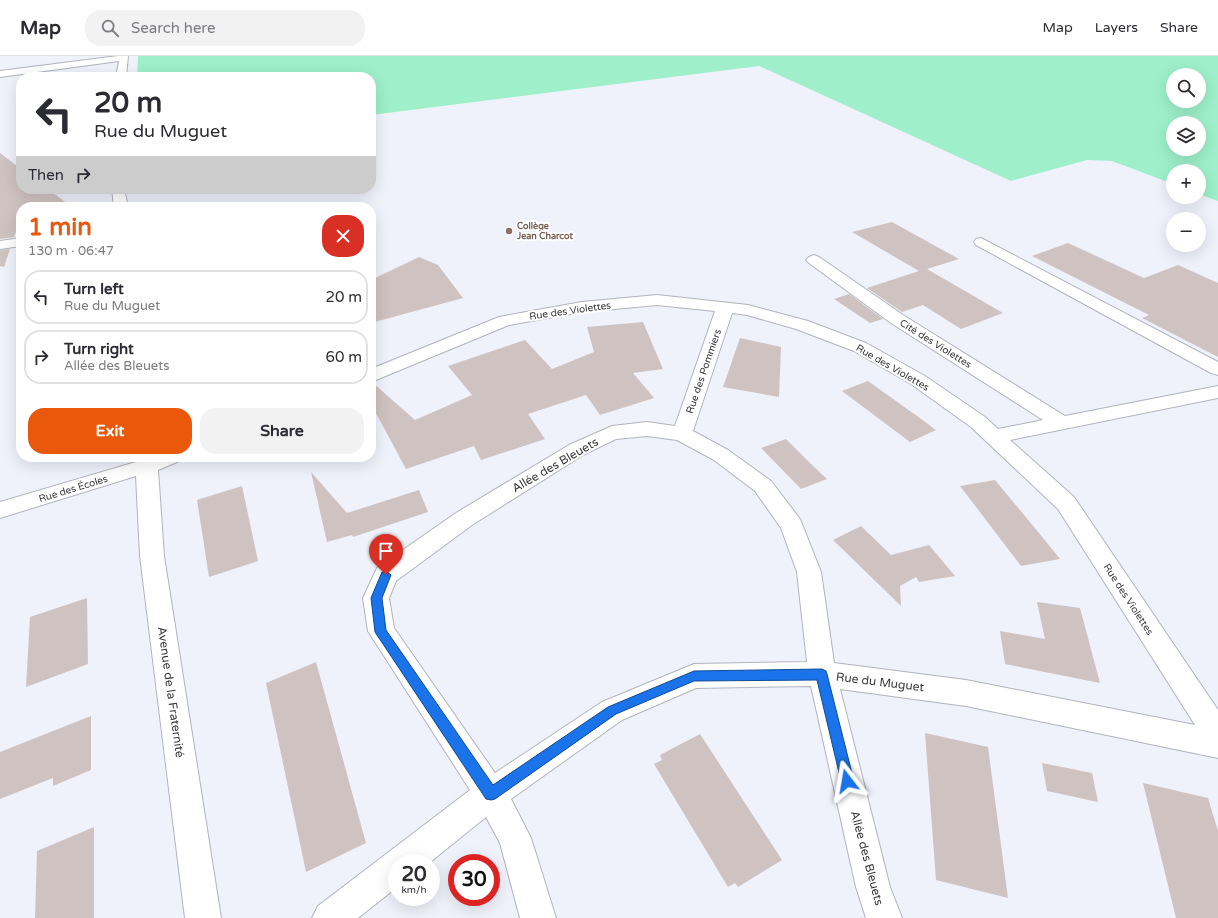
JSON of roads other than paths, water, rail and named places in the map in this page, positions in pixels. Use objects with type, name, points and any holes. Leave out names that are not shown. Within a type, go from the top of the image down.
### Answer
[{"type":"street","points":[[0,74],[124,57],[122,72]]},
{"type":"street","points":[[981,242],[1218,369]]},
{"type":"street","points":[[0,246],[16,243]]},
{"type":"street","name":"Cité des Violettes","points":[[814,260],[897,319],[1062,423]]},
{"type":"street","name":"Rue des Violettes","points":[[376,374],[505,320],[582,307],[657,300],[748,310],[762,313],[802,325],[860,347],[918,380],[978,422],[1066,503],[1218,735]]},
{"type":"street","name":"Rue des Pommiers","points":[[682,434],[725,308]]},
{"type":"street","points":[[994,436],[1216,394]]},
{"type":"street","name":"Allée des Bleuets","points":[[538,918],[515,838],[491,794],[381,632],[376,598],[386,575],[464,520],[576,450],[612,433],[647,429],[682,434],[721,454],[763,486],[792,525],[810,572],[822,674],[873,887],[884,918]]},
{"type":"street","name":"Rue des Écoles","points":[[0,510],[148,462]]},
{"type":"street","name":"Avenue de la Fraternité","points":[[154,462],[152,556],[204,918]]},
{"type":"street","name":"Rue du Muguet","points":[[414,854],[491,794],[612,711],[694,676],[822,674],[966,693],[1218,744]]},
{"type":"street","points":[[330,918],[388,873]]},
{"type":"place","name":"Collège Jean Charcot","points":[[509,231]]}]
